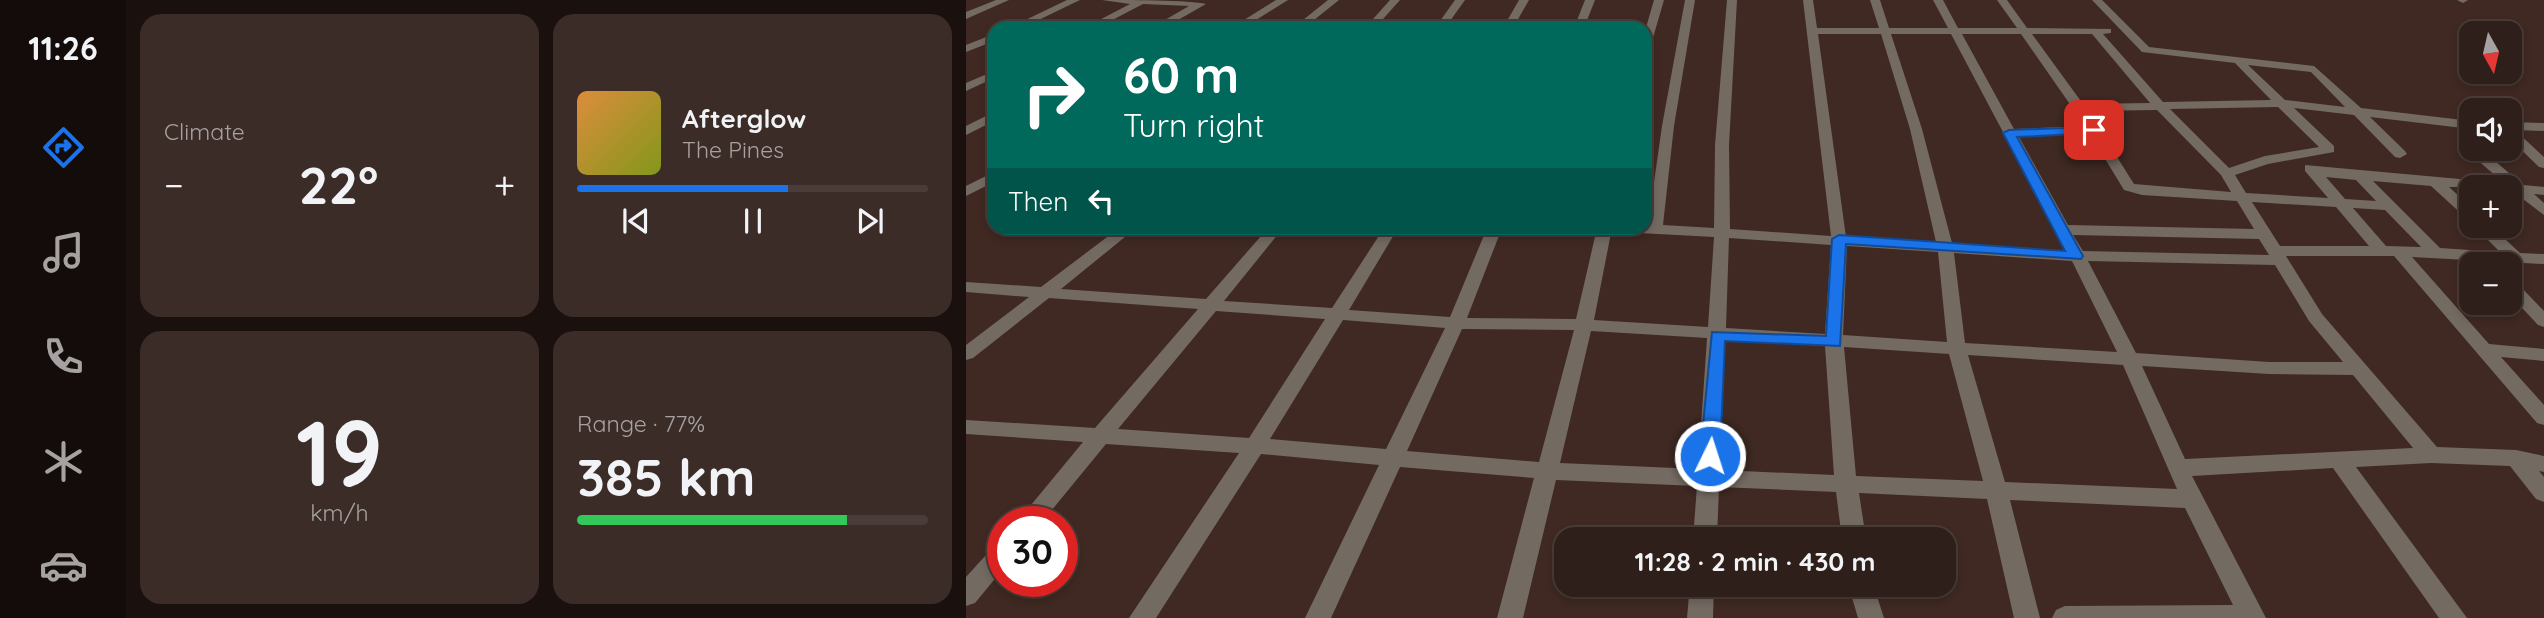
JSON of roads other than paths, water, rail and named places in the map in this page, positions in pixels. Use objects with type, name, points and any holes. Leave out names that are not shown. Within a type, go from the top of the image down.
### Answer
[{"type":"street","points":[[966,16],[1004,0]]},
{"type":"street","points":[[1030,21],[1076,0]]},
{"type":"street","points":[[1107,0],[1205,2]]},
{"type":"street","points":[[1248,21],[1283,0]]},
{"type":"street","points":[[1307,21],[1334,0]]},
{"type":"street","points":[[1376,21],[1395,0]]},
{"type":"street","points":[[1445,21],[1460,0]]},
{"type":"street","points":[[1512,21],[1524,0]]},
{"type":"street","points":[[1582,21],[1590,0]]},
{"type":"street","points":[[1651,21],[1659,0]]},
{"type":"street","points":[[1656,229],[1668,126],[1690,0]]},
{"type":"street","points":[[1706,527],[1722,232],[1722,145],[1732,0]]},
{"type":"street","points":[[1808,0],[1839,239],[1834,342],[1852,527]]},
{"type":"street","points":[[1875,0],[1916,129],[1945,246],[1957,349],[1996,490],[2027,618]]},
{"type":"street","points":[[1938,0],[2113,322],[2192,499],[2253,617],[2065,618]]},
{"type":"street","points":[[2002,0],[2080,108],[2125,183],[2134,190],[2389,206]]},
{"type":"street","points":[[2097,0],[2146,50],[2240,63],[2314,69],[2400,154]]},
{"type":"street","points":[[1103,21],[1143,1]]},
{"type":"street","points":[[1169,21],[1205,2]]},
{"type":"street","points":[[1813,31],[2127,32]]},
{"type":"street","points":[[2095,31],[2158,104],[2227,173],[2315,317],[2431,455]]},
{"type":"street","points":[[966,34],[987,36]]},
{"type":"street","points":[[966,49],[987,39]]},
{"type":"street","points":[[2227,173],[2252,163],[2329,149],[2240,63]]},
{"type":"street","points":[[968,85],[987,77]]},
{"type":"street","points":[[968,85],[987,85]]},
{"type":"street","points":[[2080,108],[2282,103],[2459,124]]},
{"type":"street","points":[[966,131],[987,120]]},
{"type":"street","points":[[2445,123],[2459,136]]},
{"type":"street","points":[[2522,126],[2544,127]]},
{"type":"street","points":[[2009,133],[2094,130]]},
{"type":"street","points":[[2522,143],[2544,164]]},
{"type":"street","points":[[2299,155],[2342,204],[2483,349],[2544,418]]},
{"type":"street","points":[[2486,161],[2502,175]]},
{"type":"street","points":[[2313,172],[2459,183]]},
{"type":"street","points":[[2359,175],[2434,252]]},
{"type":"street","points":[[966,192],[987,180]]},
{"type":"street","points":[[2434,181],[2459,204]]},
{"type":"street","points":[[2522,189],[2544,191]]},
{"type":"street","points":[[966,192],[987,193]]},
{"type":"street","points":[[2522,193],[2544,211]]},
{"type":"street","points":[[1652,229],[2075,256],[2279,255],[2390,251],[2459,256]]},
{"type":"street","points":[[2062,230],[2266,234]]},
{"type":"street","points":[[966,354],[1119,235]]},
{"type":"street","points":[[1041,506],[1270,235]]},
{"type":"street","points":[[1142,618],[1255,446],[1386,235]]},
{"type":"street","points":[[1318,618],[1456,323],[1492,235]]},
{"type":"street","points":[[1510,618],[1584,325],[1603,235]]},
{"type":"street","points":[[2495,238],[2510,252]]},
{"type":"street","points":[[2522,257],[2544,259]]},
{"type":"street","points":[[966,287],[1456,323],[1584,325],[2269,368],[2358,369]]},
{"type":"street","points":[[2522,298],[2544,321]]},
{"type":"street","points":[[2483,349],[2544,355]]},
{"type":"street","points":[[966,427],[1255,446],[1545,471],[2192,499]]},
{"type":"street","points":[[2180,468],[2431,455],[2516,458],[2544,464]]},
{"type":"street","points":[[2516,458],[2544,493]]},
{"type":"street","points":[[2340,461],[2454,618]]},
{"type":"street","points":[[966,595],[987,571]]},
{"type":"street","points":[[1700,618],[1701,597]]},
{"type":"street","points":[[1864,597],[1871,618]]}]
